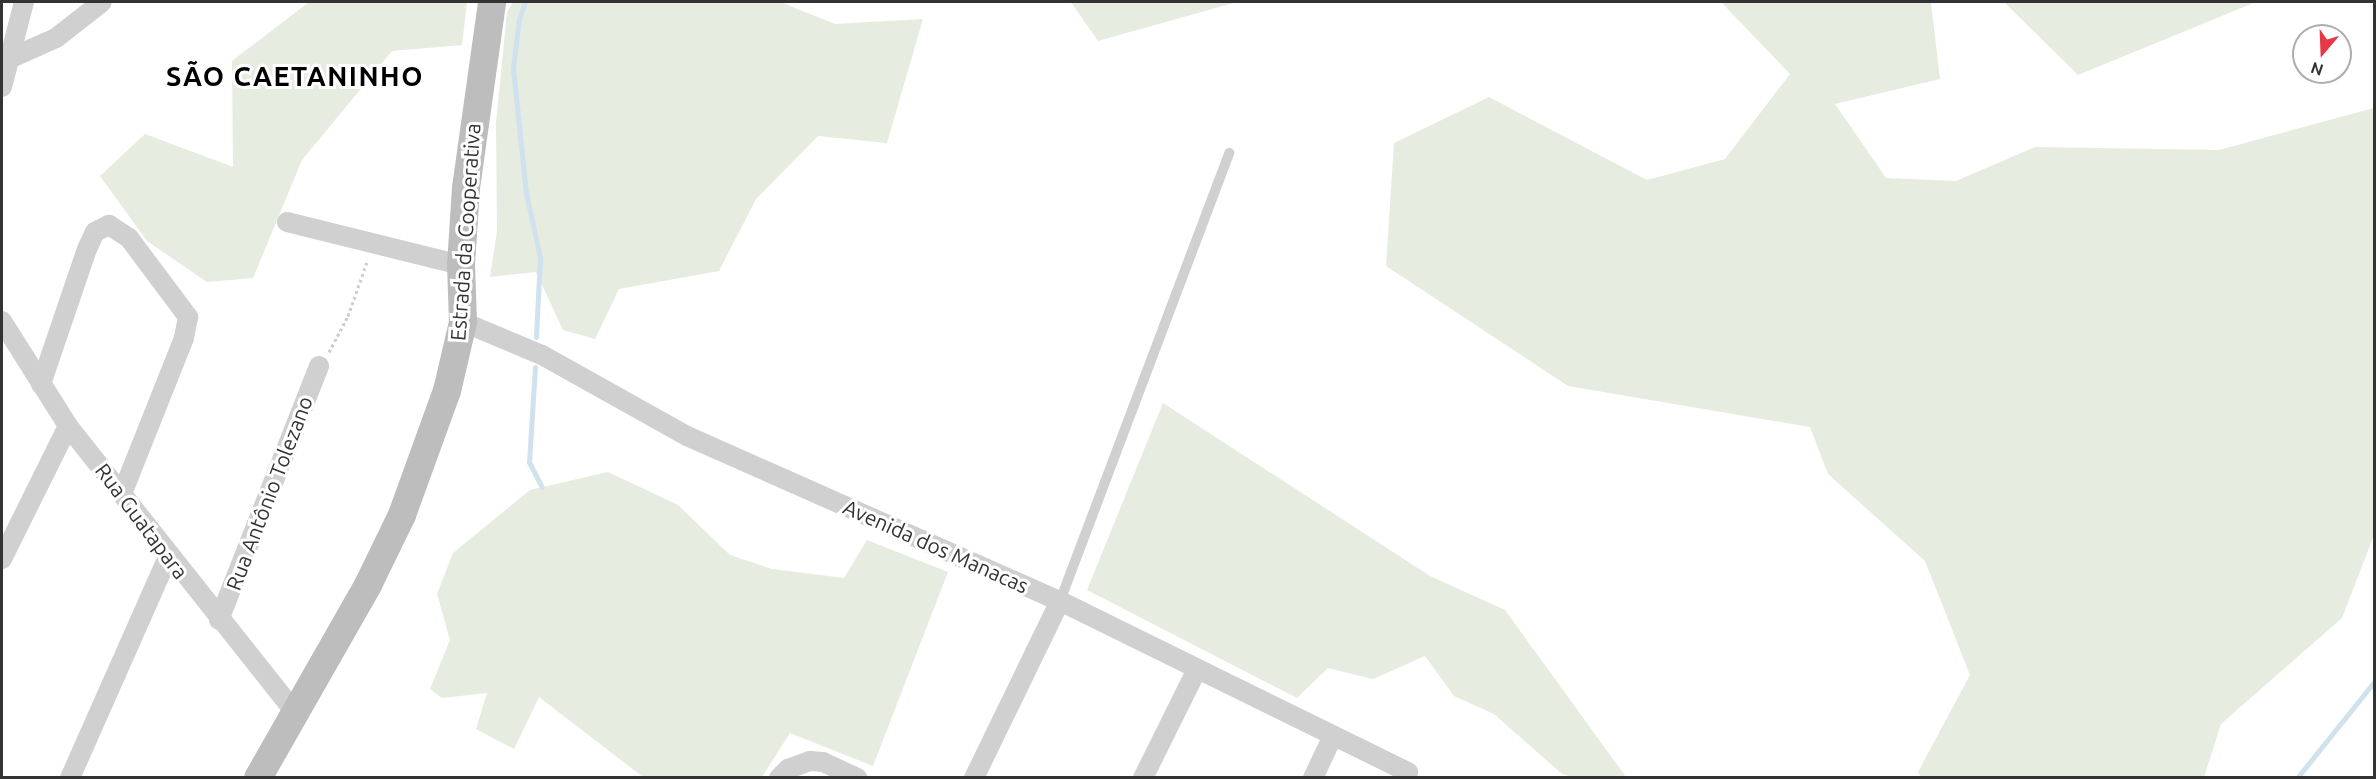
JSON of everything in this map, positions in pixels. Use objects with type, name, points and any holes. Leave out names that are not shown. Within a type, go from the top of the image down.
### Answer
[{"type":"main road","name":"Estrada da Cooperativa","points":[[258,777],[368,585],[402,515],[447,391],[463,321],[461,265],[475,103],[492,2]]},
{"type":"street","points":[[2,87],[24,2]]},
{"type":"street","points":[[11,58],[56,38],[102,2]]},
{"type":"street","points":[[287,222],[461,265]]},
{"type":"street","points":[[41,384],[83,259],[95,232],[103,225],[129,238],[188,317],[184,338],[122,494]]},
{"type":"street","name":"Rua Guatapara","points":[[2,321],[68,426],[168,557],[294,712]]},
{"type":"street","name":"Avenida dos Manacas","points":[[463,321],[542,355],[687,436],[1060,601],[1332,738],[1408,772]]},
{"type":"street","name":"Rua Antônio Tolezano","points":[[219,620],[319,366]]},
{"type":"street","points":[[2,559],[68,426]]},
{"type":"street","points":[[70,777],[168,557]]},
{"type":"street","points":[[974,777],[1060,601]]},
{"type":"street","points":[[1143,777],[1197,669]]},
{"type":"street","points":[[1313,777],[1332,738]]},
{"type":"street","points":[[779,777],[788,769],[810,761],[823,762],[857,777]]},
{"type":"lane","points":[[1060,601],[1229,153]]},
{"type":"path","points":[[319,366],[348,316],[373,243]]},
{"type":"shaded area","points":[[309,2],[467,2],[462,45],[392,51],[302,160],[253,278],[207,282],[147,241],[100,176],[145,134],[233,167],[232,61]]},
{"type":"shaded area","points":[[513,2],[780,2],[835,24],[923,19],[887,143],[818,136],[756,199],[719,271],[619,289],[595,339],[563,330],[536,272],[490,277],[497,231],[496,122],[507,12]]},
{"type":"shaded area","points":[[1071,2],[1237,2],[1098,41]]},
{"type":"shaded area","points":[[1721,2],[1931,2],[1940,79],[1835,104],[1886,178],[1956,181],[2035,147],[2219,150],[2374,108],[2374,535],[2342,618],[2221,724],[2204,777],[1921,777],[1918,772],[1970,675],[1925,561],[1828,474],[1810,427],[1568,386],[1386,266],[1394,143],[1489,97],[1647,180],[1725,159],[1790,74]]},
{"type":"shaded area","points":[[2004,2],[2256,2],[2078,75]]},
{"type":"shaded area","points":[[1163,403],[1430,576],[1505,610],[1626,777],[1572,777],[1562,774],[1494,714],[1454,696],[1425,656],[1373,679],[1328,668],[1297,698],[1087,590]]},
{"type":"shaded area","points":[[608,472],[678,505],[730,555],[772,569],[844,578],[867,540],[948,572],[873,766],[790,733],[762,777],[643,777],[539,697],[514,749],[476,729],[487,693],[442,698],[430,689],[450,640],[437,594],[453,553],[530,490]]},
{"type":"waterway","points":[[525,2],[519,19],[513,68],[526,193],[540,257],[536,337]]},
{"type":"waterway","points":[[535,367],[529,462],[542,487]]},
{"type":"waterway","points":[[2297,778],[2374,682]]},
{"type":"district","name":"SÃO CAETANINHO","points":[[295,77]]}]
